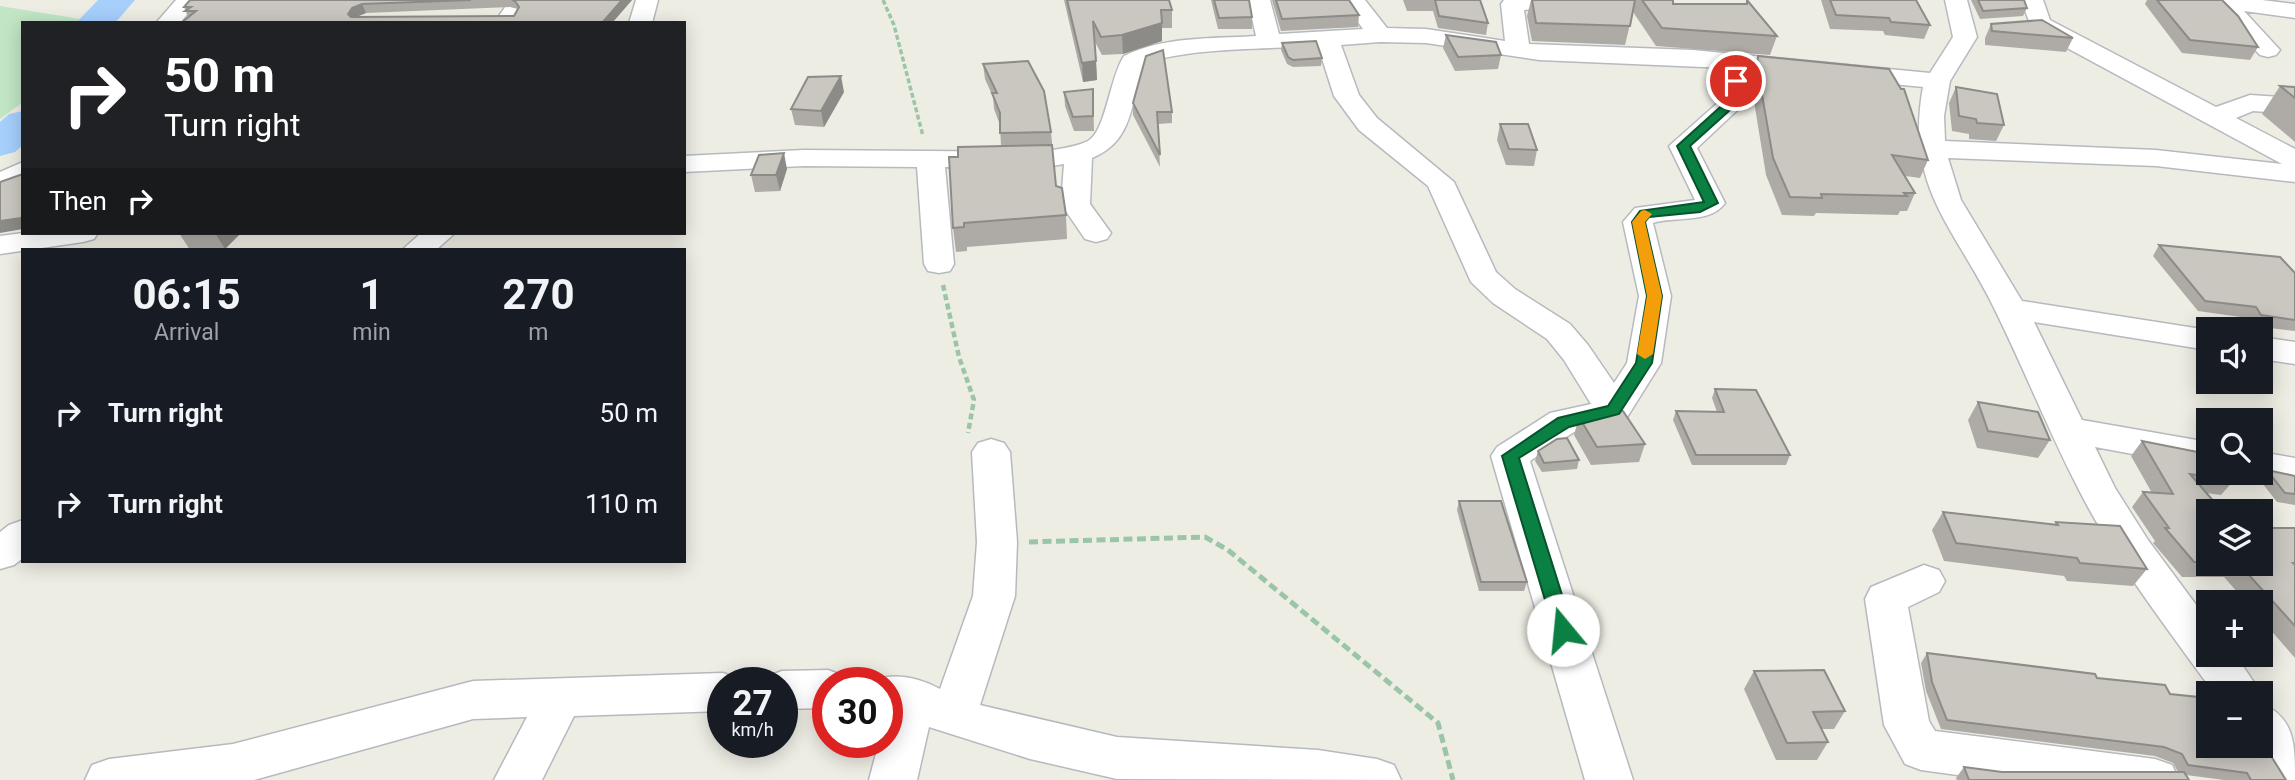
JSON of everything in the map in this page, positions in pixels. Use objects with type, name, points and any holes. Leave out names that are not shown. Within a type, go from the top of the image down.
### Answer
[{"type":"street","points":[[169,21],[188,0]]},
{"type":"street","points":[[641,21],[647,0]]},
{"type":"street","points":[[1259,0],[1269,42]]},
{"type":"street","points":[[1353,0],[1380,36]]},
{"type":"street","points":[[1518,50],[1512,4],[1535,3],[1534,0]]},
{"type":"street","points":[[2032,0],[2040,24]]},
{"type":"street","points":[[2215,1],[2295,11]]},
{"type":"street","points":[[2215,1],[2268,50]]},
{"type":"street","points":[[482,18],[512,13]]},
{"type":"street","points":[[1970,19],[1965,37],[1937,81],[1931,116],[1932,149],[1947,200],[2011,309],[2098,491],[2134,551],[2196,636]]},
{"type":"street","points":[[2015,26],[2040,24],[2128,74],[2217,116],[2295,160]]},
{"type":"street","points":[[686,164],[804,158],[1040,160],[1079,154],[1101,145],[1114,128],[1121,93],[1133,61],[1149,53],[1179,48],[1269,42],[1380,36],[1440,37],[1518,50],[1562,63],[1739,61],[1937,81]]},
{"type":"street","points":[[1326,39],[1347,96],[1368,124],[1440,182],[1490,287],[1549,323],[1567,339],[1614,411]]},
{"type":"street","points":[[1609,780],[1510,456],[1563,422],[1614,411],[1644,363],[1654,296],[1638,222],[1645,214],[1700,208],[1712,203],[1683,146],[1734,101],[1739,61]]},
{"type":"street","points":[[2217,116],[2250,103],[2295,106]]},
{"type":"street","points":[[1932,149],[2155,158],[2295,174]]},
{"type":"street","points":[[1079,154],[1075,204],[1096,233]]},
{"type":"street","points":[[930,159],[939,264]]},
{"type":"street","points":[[0,184],[21,171]]},
{"type":"street","points":[[0,245],[69,235]]},
{"type":"street","points":[[420,248],[437,235]]},
{"type":"street","points":[[2011,309],[2196,338]]},
{"type":"street","points":[[2273,350],[2295,354]]},
{"type":"street","points":[[2069,430],[2196,453]]},
{"type":"street","points":[[893,780],[918,702],[994,596],[997,542],[991,452]]},
{"type":"street","points":[[2273,467],[2295,471]]},
{"type":"street","points":[[0,554],[21,537]]},
{"type":"street","points":[[1924,581],[1886,599],[1907,725],[1921,750],[2155,780]]},
{"type":"street","points":[[2219,667],[2230,681]]},
{"type":"street","points":[[109,780],[233,765],[473,701],[707,692]]},
{"type":"street","points":[[518,780],[561,696]]},
{"type":"street","points":[[918,702],[1030,739],[1117,758],[1377,780]]},
{"type":"street","points":[[2273,739],[2295,768]]},
{"type":"path","points":[[883,0],[894,24],[930,159]]},
{"type":"path","points":[[939,264],[958,357],[974,400],[966,443],[991,452]]},
{"type":"path","points":[[997,542],[1205,537],[1228,550],[1438,723],[1453,780]]},
{"type":"green space","points":[[0,6],[80,19],[21,21],[21,103],[0,119]]},
{"type":"building","points":[[190,0],[471,0],[362,4],[352,8],[348,14],[351,17],[514,16],[519,7],[512,0],[622,0],[604,21],[184,21],[196,11],[185,11],[191,7],[184,7]]},
{"type":"building","points":[[1067,0],[1169,0],[1172,10],[1161,10],[1162,23],[1122,35],[1101,37],[1093,21],[1096,61],[1082,63]]},
{"type":"building","points":[[1214,0],[1249,0],[1252,17],[1219,18]]},
{"type":"building","points":[[1276,0],[1349,0],[1359,15],[1282,19]]},
{"type":"building","points":[[1435,0],[1480,0],[1488,23],[1439,16]]},
{"type":"building","points":[[1532,0],[1635,0],[1630,26],[1536,23]]},
{"type":"building","points":[[1642,0],[1673,0],[1673,4],[1747,4],[1747,0],[1777,36],[1662,28]]},
{"type":"building","points":[[1830,0],[1916,0],[1930,25],[1891,22],[1889,18],[1836,15]]},
{"type":"building","points":[[1978,0],[2024,0],[2027,8],[1983,11]]},
{"type":"building","points":[[2157,0],[2222,0],[2238,16],[2258,47],[2190,40]]},
{"type":"building","points":[[2042,20],[2073,38],[1992,31],[1991,24]]},
{"type":"building","points":[[1446,35],[1496,42],[1501,55],[1458,57]]},
{"type":"building","points":[[1316,41],[1322,58],[1293,60],[1288,57],[1282,43]]},
{"type":"building","points":[[1163,50],[1172,112],[1157,112],[1160,155],[1133,103],[1146,56]]},
{"type":"building","points":[[1758,56],[1889,69],[1901,89],[1904,89],[1928,160],[1892,155],[1915,193],[1904,193],[1907,196],[1821,194],[1822,198],[1790,197],[1773,158],[1757,66]]},
{"type":"building","points":[[1028,61],[1044,91],[1051,132],[1000,133],[1000,113],[992,93],[997,93],[983,64]]},
{"type":"building","points":[[841,76],[821,111],[791,109],[808,77]]},
{"type":"building","points":[[2280,86],[2295,87],[2295,98]]},
{"type":"building","points":[[1956,87],[1997,94],[2004,125],[1977,123],[1976,119],[1959,116]]},
{"type":"building","points":[[1093,89],[1093,116],[1073,117],[1064,92]]},
{"type":"building","points":[[1500,124],[1528,124],[1537,150],[1509,149]]},
{"type":"building","points":[[1052,145],[1056,186],[1062,188],[1066,215],[964,223],[964,227],[953,228],[949,157],[958,157],[958,147]]},
{"type":"building","points":[[784,153],[776,175],[751,175],[759,155]]},
{"type":"building","points":[[21,175],[21,218],[0,221],[0,182]]},
{"type":"building","points":[[2159,245],[2280,257],[2295,273],[2295,320],[2261,315],[2256,307],[2205,301]]},
{"type":"building","points":[[1715,389],[1756,390],[1790,455],[1696,455],[1676,411],[1724,412]]},
{"type":"building","points":[[1978,402],[2038,412],[2050,440],[1988,431]]},
{"type":"building","points":[[1623,411],[1645,444],[1597,447],[1579,417]]},
{"type":"building","points":[[1567,438],[1579,460],[1544,463],[1538,451],[1557,439]]},
{"type":"building","points":[[2142,441],[2196,452],[2196,475],[2190,474],[2196,485],[2200,485],[2212,499],[2196,499],[2196,562],[2165,528],[2169,528],[2143,492],[2173,494]]},
{"type":"building","points":[[2273,471],[2295,476],[2295,494],[2285,493],[2273,478]]},
{"type":"building","points":[[1459,501],[1501,501],[1527,582],[1481,582]]},
{"type":"building","points":[[1943,512],[2058,525],[2056,522],[2120,526],[2147,569],[2080,563],[2077,558],[1956,543]]},
{"type":"building","points":[[2273,528],[2295,528],[2295,626],[2273,602],[2273,590],[2262,590],[2250,576],[2273,576]]},
{"type":"building","points":[[1927,653],[2095,674],[2097,678],[2165,685],[2170,694],[2196,697],[2196,758],[2272,758],[2286,780],[2251,780],[2247,773],[2188,765],[2182,754],[2164,747],[1947,720],[1932,682]]},
{"type":"building","points":[[1824,670],[1845,711],[1813,712],[1828,742],[1787,743],[1754,671]]},
{"type":"building","points":[[1964,767],[2002,772],[2184,772],[2189,780],[1969,780]]},
{"type":"waterway","points":[[96,21],[118,0]]},
{"type":"waterway","points":[[0,143],[21,125]]},
{"type":"slow traffic","points":[[1645,214],[1638,222],[1654,296],[1645,354]]},
{"type":"route","points":[[1563,630],[1510,456],[1563,422],[1614,411],[1644,363],[1654,296],[1638,222],[1645,214],[1700,208],[1712,203],[1683,146],[1734,101],[1736,81]]}]
